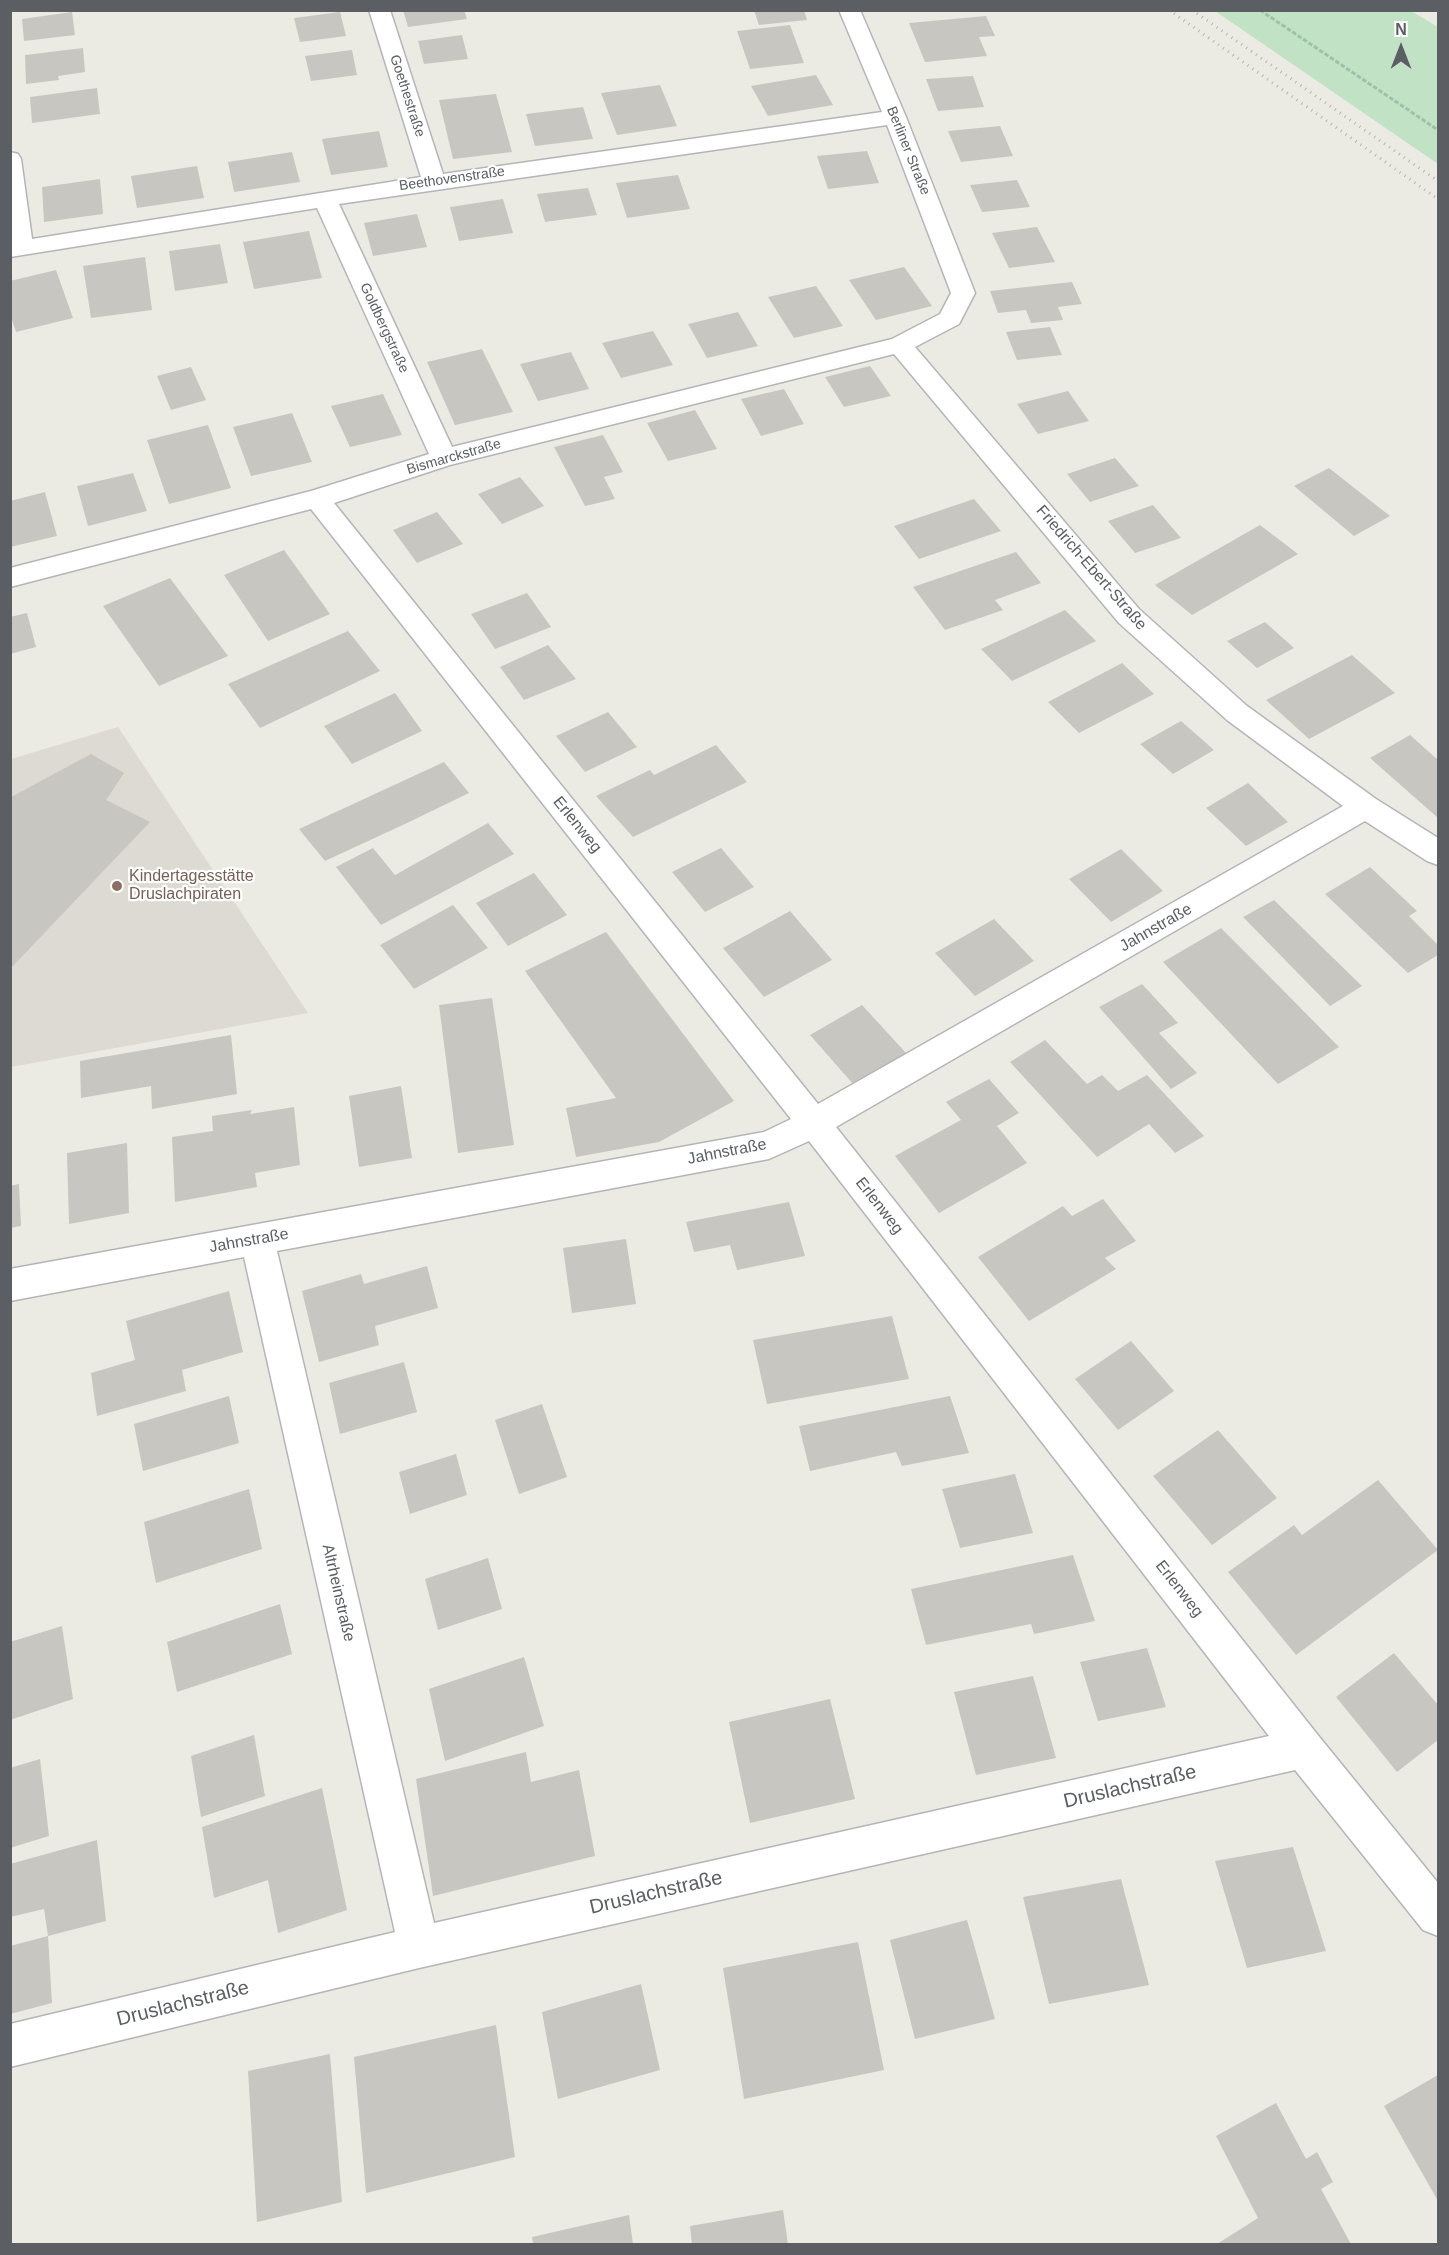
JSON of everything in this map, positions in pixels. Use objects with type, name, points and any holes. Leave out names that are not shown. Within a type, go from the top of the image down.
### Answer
[{"type":"street","name":"Goethestraße","points":[[379,10],[434,182]]},
{"type":"street","name":"Berliner Straße","points":[[849,10],[896,117],[963,293],[950,319],[900,345]]},
{"type":"street","name":"Beethovenstraße","points":[[16,249],[434,182],[896,117]]},
{"type":"street","points":[[10,159],[16,249]]},
{"type":"street","name":"Goldbergstraße","points":[[325,199],[444,458]]},
{"type":"street","name":"Bismarckstraße","points":[[10,578],[317,500],[444,458],[900,345]]},
{"type":"street","name":"Friedrich-Ebert-Straße","points":[[900,345],[1129,616],[1237,713],[1366,807],[1438,853]]},
{"type":"street","name":"Erlenweg","points":[[317,500],[814,1124],[1303,1748],[1438,1915]]},
{"type":"street","name":"Jahnstraße","points":[[10,1285],[769,1144],[814,1124],[1366,807]]},
{"type":"street","name":"Altrheinstraße","points":[[257,1240],[419,1947]]},
{"type":"street","name":"Druslachstraße","points":[[10,2046],[419,1947],[1303,1748]]},
{"type":"path","points":[[1260,10],[1438,130]]},
{"type":"shaded area","name":"Kindertagesstätte Druslachpiraten","points":[[118,727],[308,1013],[11,1067],[11,759]]},
{"type":"green space","points":[[1215,11],[1411,11],[1438,27],[1438,164]]},
{"type":"building","points":[[403,10],[464,10],[467,19],[408,27]]},
{"type":"building","points":[[754,10],[804,10],[807,20],[759,25]]},
{"type":"building","points":[[72,12],[75,35],[24,41],[22,19]]},
{"type":"building","points":[[340,12],[346,36],[300,42],[294,18]]},
{"type":"building","points":[[986,16],[995,36],[979,37],[987,56],[925,62],[909,23]]},
{"type":"building","points":[[790,25],[804,63],[750,69],[737,31]]},
{"type":"building","points":[[462,35],[468,59],[424,64],[418,41]]},
{"type":"building","points":[[83,48],[85,72],[58,76],[59,80],[26,84],[25,55]]},
{"type":"building","points":[[352,50],[357,75],[311,81],[305,56]]},
{"type":"building","points":[[816,75],[833,105],[768,116],[751,86]]},
{"type":"building","points":[[973,76],[984,107],[938,111],[926,79]]},
{"type":"building","points":[[660,85],[677,126],[617,135],[601,93]]},
{"type":"building","points":[[97,88],[100,114],[32,123],[30,97]]},
{"type":"building","points":[[496,94],[512,152],[453,159],[439,100]]},
{"type":"building","points":[[583,107],[593,139],[535,146],[526,114]]},
{"type":"building","points":[[1000,126],[1013,156],[961,162],[948,131]]},
{"type":"building","points":[[379,131],[388,167],[331,175],[322,139]]},
{"type":"building","points":[[867,151],[879,183],[828,189],[817,156]]},
{"type":"building","points":[[292,152],[300,182],[234,192],[228,162]]},
{"type":"building","points":[[197,166],[204,198],[137,208],[131,176]]},
{"type":"building","points":[[678,175],[690,209],[627,218],[616,183]]},
{"type":"building","points":[[100,179],[103,214],[44,222],[42,187]]},
{"type":"building","points":[[1017,180],[1030,207],[982,212],[970,185]]},
{"type":"building","points":[[588,188],[597,215],[545,222],[537,194]]},
{"type":"building","points":[[503,199],[513,233],[459,241],[450,207]]},
{"type":"building","points":[[417,214],[427,247],[373,256],[364,223]]},
{"type":"building","points":[[1037,227],[1055,262],[1009,268],[992,233]]},
{"type":"building","points":[[309,231],[322,278],[254,289],[243,242]]},
{"type":"building","points":[[220,244],[228,283],[175,291],[169,251]]},
{"type":"building","points":[[145,257],[152,310],[91,318],[83,266]]},
{"type":"building","points":[[904,267],[932,306],[876,320],[849,280]]},
{"type":"building","points":[[56,270],[73,318],[16,332],[10,314],[10,281]]},
{"type":"building","points":[[1072,282],[1082,304],[1058,307],[1063,320],[1031,323],[1026,310],[998,313],[990,291]]},
{"type":"building","points":[[816,286],[843,326],[794,338],[768,297]]},
{"type":"building","points":[[738,312],[758,346],[707,358],[688,324]]},
{"type":"building","points":[[1050,327],[1062,355],[1017,360],[1006,332]]},
{"type":"building","points":[[653,331],[673,365],[621,378],[602,343]]},
{"type":"building","points":[[482,349],[513,412],[455,425],[427,362]]},
{"type":"building","points":[[571,352],[589,389],[538,401],[520,364]]},
{"type":"building","points":[[870,366],[891,396],[844,407],[825,377]]},
{"type":"building","points":[[191,367],[206,400],[171,410],[157,376]]},
{"type":"building","points":[[784,389],[804,424],[761,436],[741,399]]},
{"type":"building","points":[[1068,391],[1089,421],[1038,434],[1017,404]]},
{"type":"building","points":[[383,394],[402,435],[350,447],[331,406]]},
{"type":"building","points":[[695,410],[717,449],[668,461],[647,423]]},
{"type":"building","points":[[292,413],[312,462],[251,476],[233,427]]},
{"type":"building","points":[[208,425],[231,488],[169,504],[147,440]]},
{"type":"building","points":[[603,435],[623,472],[604,477],[615,499],[585,506],[554,447]]},
{"type":"building","points":[[1115,458],[1139,486],[1090,502],[1067,474]]},
{"type":"building","points":[[1329,468],[1390,516],[1354,536],[1294,486]]},
{"type":"building","points":[[133,473],[147,511],[88,526],[77,486]]},
{"type":"building","points":[[520,477],[544,506],[502,524],[478,494]]},
{"type":"building","points":[[45,492],[57,536],[10,547],[10,501]]},
{"type":"building","points":[[974,499],[1001,531],[919,559],[894,526]]},
{"type":"building","points":[[1153,505],[1181,538],[1135,553],[1108,521]]},
{"type":"building","points":[[437,512],[463,544],[417,563],[393,530]]},
{"type":"building","points":[[1260,525],[1298,554],[1192,615],[1155,585]]},
{"type":"building","points":[[284,550],[330,614],[268,641],[224,575]]},
{"type":"building","points":[[1016,552],[1041,583],[995,600],[1003,610],[945,630],[913,587]]},
{"type":"building","points":[[170,578],[228,656],[159,686],[103,606]]},
{"type":"building","points":[[527,593],[551,627],[495,649],[471,614]]},
{"type":"building","points":[[1065,610],[1096,641],[1012,681],[981,649]]},
{"type":"building","points":[[27,613],[36,647],[10,654],[10,617]]},
{"type":"building","points":[[1265,622],[1294,648],[1257,668],[1227,641]]},
{"type":"building","points":[[348,631],[380,671],[260,728],[228,684]]},
{"type":"building","points":[[548,645],[576,679],[524,700],[500,667]]},
{"type":"building","points":[[1352,655],[1395,693],[1309,739],[1266,700]]},
{"type":"building","points":[[1122,663],[1154,694],[1079,733],[1048,702]]},
{"type":"building","points":[[395,693],[422,731],[352,764],[324,726]]},
{"type":"building","points":[[608,712],[637,747],[585,772],[556,736]]},
{"type":"building","points":[[1181,721],[1214,750],[1173,774],[1140,744]]},
{"type":"building","points":[[1410,735],[1438,760],[1438,818],[1370,758]]},
{"type":"building","points":[[716,745],[747,782],[633,837],[596,796],[650,770],[654,775]]},
{"type":"building","points":[[91,754],[124,773],[106,800],[150,822],[10,969],[10,795],[13,796]]},
{"type":"building","points":[[444,762],[469,793],[325,861],[299,829]]},
{"type":"building","points":[[1248,783],[1288,822],[1246,846],[1206,808]]},
{"type":"building","points":[[488,823],[514,854],[381,925],[336,867],[373,848],[395,875]]},
{"type":"building","points":[[721,848],[754,887],[705,912],[672,872]]},
{"type":"building","points":[[1121,849],[1163,891],[1111,922],[1069,879]]},
{"type":"building","points":[[1370,867],[1417,911],[1409,916],[1438,945],[1438,955],[1408,973],[1325,894]]},
{"type":"building","points":[[534,873],[567,915],[508,946],[476,903]]},
{"type":"building","points":[[1274,900],[1362,986],[1330,1006],[1243,917]]},
{"type":"building","points":[[453,905],[488,948],[414,989],[380,945]]},
{"type":"building","points":[[790,911],[832,960],[764,997],[723,948]]},
{"type":"building","points":[[994,919],[1034,961],[975,996],[935,953]]},
{"type":"building","points":[[1221,928],[1339,1047],[1278,1084],[1163,962]]},
{"type":"building","points":[[606,932],[734,1101],[659,1142],[576,1157],[566,1108],[616,1098],[525,971]]},
{"type":"building","points":[[1142,984],[1178,1023],[1159,1033],[1197,1073],[1171,1089],[1099,1007]]},
{"type":"building","points":[[492,998],[514,1145],[458,1153],[439,1005]]},
{"type":"building","points":[[862,1005],[906,1053],[853,1084],[810,1035]]},
{"type":"building","points":[[231,1035],[237,1094],[152,1109],[151,1086],[81,1098],[80,1061]]},
{"type":"building","points":[[1045,1040],[1087,1084],[1102,1075],[1118,1091],[1147,1075],[1204,1136],[1175,1153],[1149,1124],[1097,1157],[1010,1062]]},
{"type":"building","points":[[989,1079],[1019,1113],[997,1126],[1027,1163],[939,1213],[895,1156],[961,1120],[946,1102]]},
{"type":"building","points":[[401,1086],[412,1158],[359,1167],[349,1096]]},
{"type":"building","points":[[294,1107],[300,1165],[255,1173],[257,1187],[175,1202],[172,1137],[213,1131],[212,1116],[252,1110],[250,1114]]},
{"type":"building","points":[[127,1143],[129,1213],[69,1224],[67,1153]]},
{"type":"building","points":[[19,1184],[21,1226],[10,1228],[10,1186]]},
{"type":"building","points":[[1103,1199],[1136,1241],[1105,1258],[1116,1269],[1029,1321],[978,1257],[1063,1206],[1072,1216]]},
{"type":"building","points":[[789,1202],[805,1256],[737,1270],[730,1245],[694,1252],[686,1222]]},
{"type":"building","points":[[626,1239],[636,1304],[572,1313],[563,1248]]},
{"type":"building","points":[[427,1266],[438,1308],[375,1326],[379,1345],[319,1362],[302,1291],[361,1274],[364,1284]]},
{"type":"building","points":[[229,1291],[243,1352],[182,1370],[186,1391],[97,1416],[91,1373],[135,1360],[126,1321]]},
{"type":"building","points":[[892,1316],[909,1379],[767,1404],[753,1340]]},
{"type":"building","points":[[1131,1341],[1174,1391],[1118,1430],[1075,1379]]},
{"type":"building","points":[[404,1362],[417,1412],[340,1434],[329,1383]]},
{"type":"building","points":[[229,1396],[239,1443],[143,1471],[134,1424]]},
{"type":"building","points":[[950,1396],[969,1453],[902,1466],[896,1452],[810,1471],[799,1426]]},
{"type":"building","points":[[542,1404],[567,1477],[519,1494],[495,1420]]},
{"type":"building","points":[[1218,1430],[1277,1498],[1212,1545],[1153,1476]]},
{"type":"building","points":[[456,1454],[467,1495],[410,1514],[399,1472]]},
{"type":"building","points":[[1015,1474],[1033,1533],[960,1548],[942,1489]]},
{"type":"building","points":[[1378,1480],[1438,1550],[1296,1655],[1228,1572],[1294,1525],[1302,1535]]},
{"type":"building","points":[[249,1489],[262,1549],[156,1583],[144,1522]]},
{"type":"building","points":[[1073,1555],[1095,1621],[1034,1634],[1031,1624],[926,1645],[911,1589]]},
{"type":"building","points":[[488,1558],[502,1609],[438,1630],[425,1579]]},
{"type":"building","points":[[280,1604],[292,1654],[177,1692],[167,1642]]},
{"type":"building","points":[[62,1626],[73,1699],[10,1720],[10,1642]]},
{"type":"building","points":[[1147,1648],[1166,1707],[1098,1721],[1080,1662]]},
{"type":"building","points":[[1394,1653],[1438,1705],[1438,1740],[1397,1772],[1336,1697]]},
{"type":"building","points":[[524,1657],[544,1726],[445,1761],[429,1689]]},
{"type":"building","points":[[1033,1676],[1056,1758],[976,1775],[954,1692]]},
{"type":"building","points":[[830,1699],[855,1799],[750,1823],[729,1722]]},
{"type":"building","points":[[254,1735],[265,1796],[201,1817],[191,1756]]},
{"type":"building","points":[[526,1752],[531,1782],[579,1770],[595,1856],[433,1896],[416,1779]]},
{"type":"building","points":[[40,1759],[49,1836],[10,1848],[10,1768]]},
{"type":"building","points":[[322,1788],[347,1910],[278,1933],[268,1880],[214,1898],[202,1827]]},
{"type":"building","points":[[97,1840],[106,1921],[48,1936],[44,1909],[10,1917],[10,1864]]},
{"type":"building","points":[[1293,1847],[1326,1951],[1247,1968],[1215,1861]]},
{"type":"building","points":[[1121,1879],[1149,1985],[1049,2004],[1023,1897]]},
{"type":"building","points":[[967,1920],[995,2019],[915,2039],[890,1940]]},
{"type":"building","points":[[48,1936],[52,2003],[10,2014],[10,1946]]},
{"type":"building","points":[[858,1942],[884,2070],[744,2099],[723,1968]]},
{"type":"building","points":[[641,1984],[660,2070],[558,2099],[542,2012]]},
{"type":"building","points":[[496,2025],[515,2157],[366,2193],[354,2057]]},
{"type":"building","points":[[330,2054],[342,2202],[257,2222],[248,2071]]},
{"type":"building","points":[[1438,2075],[1438,2201],[1384,2106]]},
{"type":"building","points":[[1276,2103],[1306,2159],[1317,2152],[1333,2182],[1321,2189],[1351,2244],[1217,2244],[1258,2218],[1216,2136]]},
{"type":"building","points":[[783,2210],[788,2244],[692,2244],[690,2226]]},
{"type":"building","points":[[629,2215],[633,2244],[533,2244],[532,2237]]},
{"type":"railway","points":[[1169,10],[1438,199]]},
{"type":"railway","points":[[1192,10],[1438,181]]},
{"type":"place","name":"Kindertagesstätte Druslachpiraten","points":[[117,886]]}]
